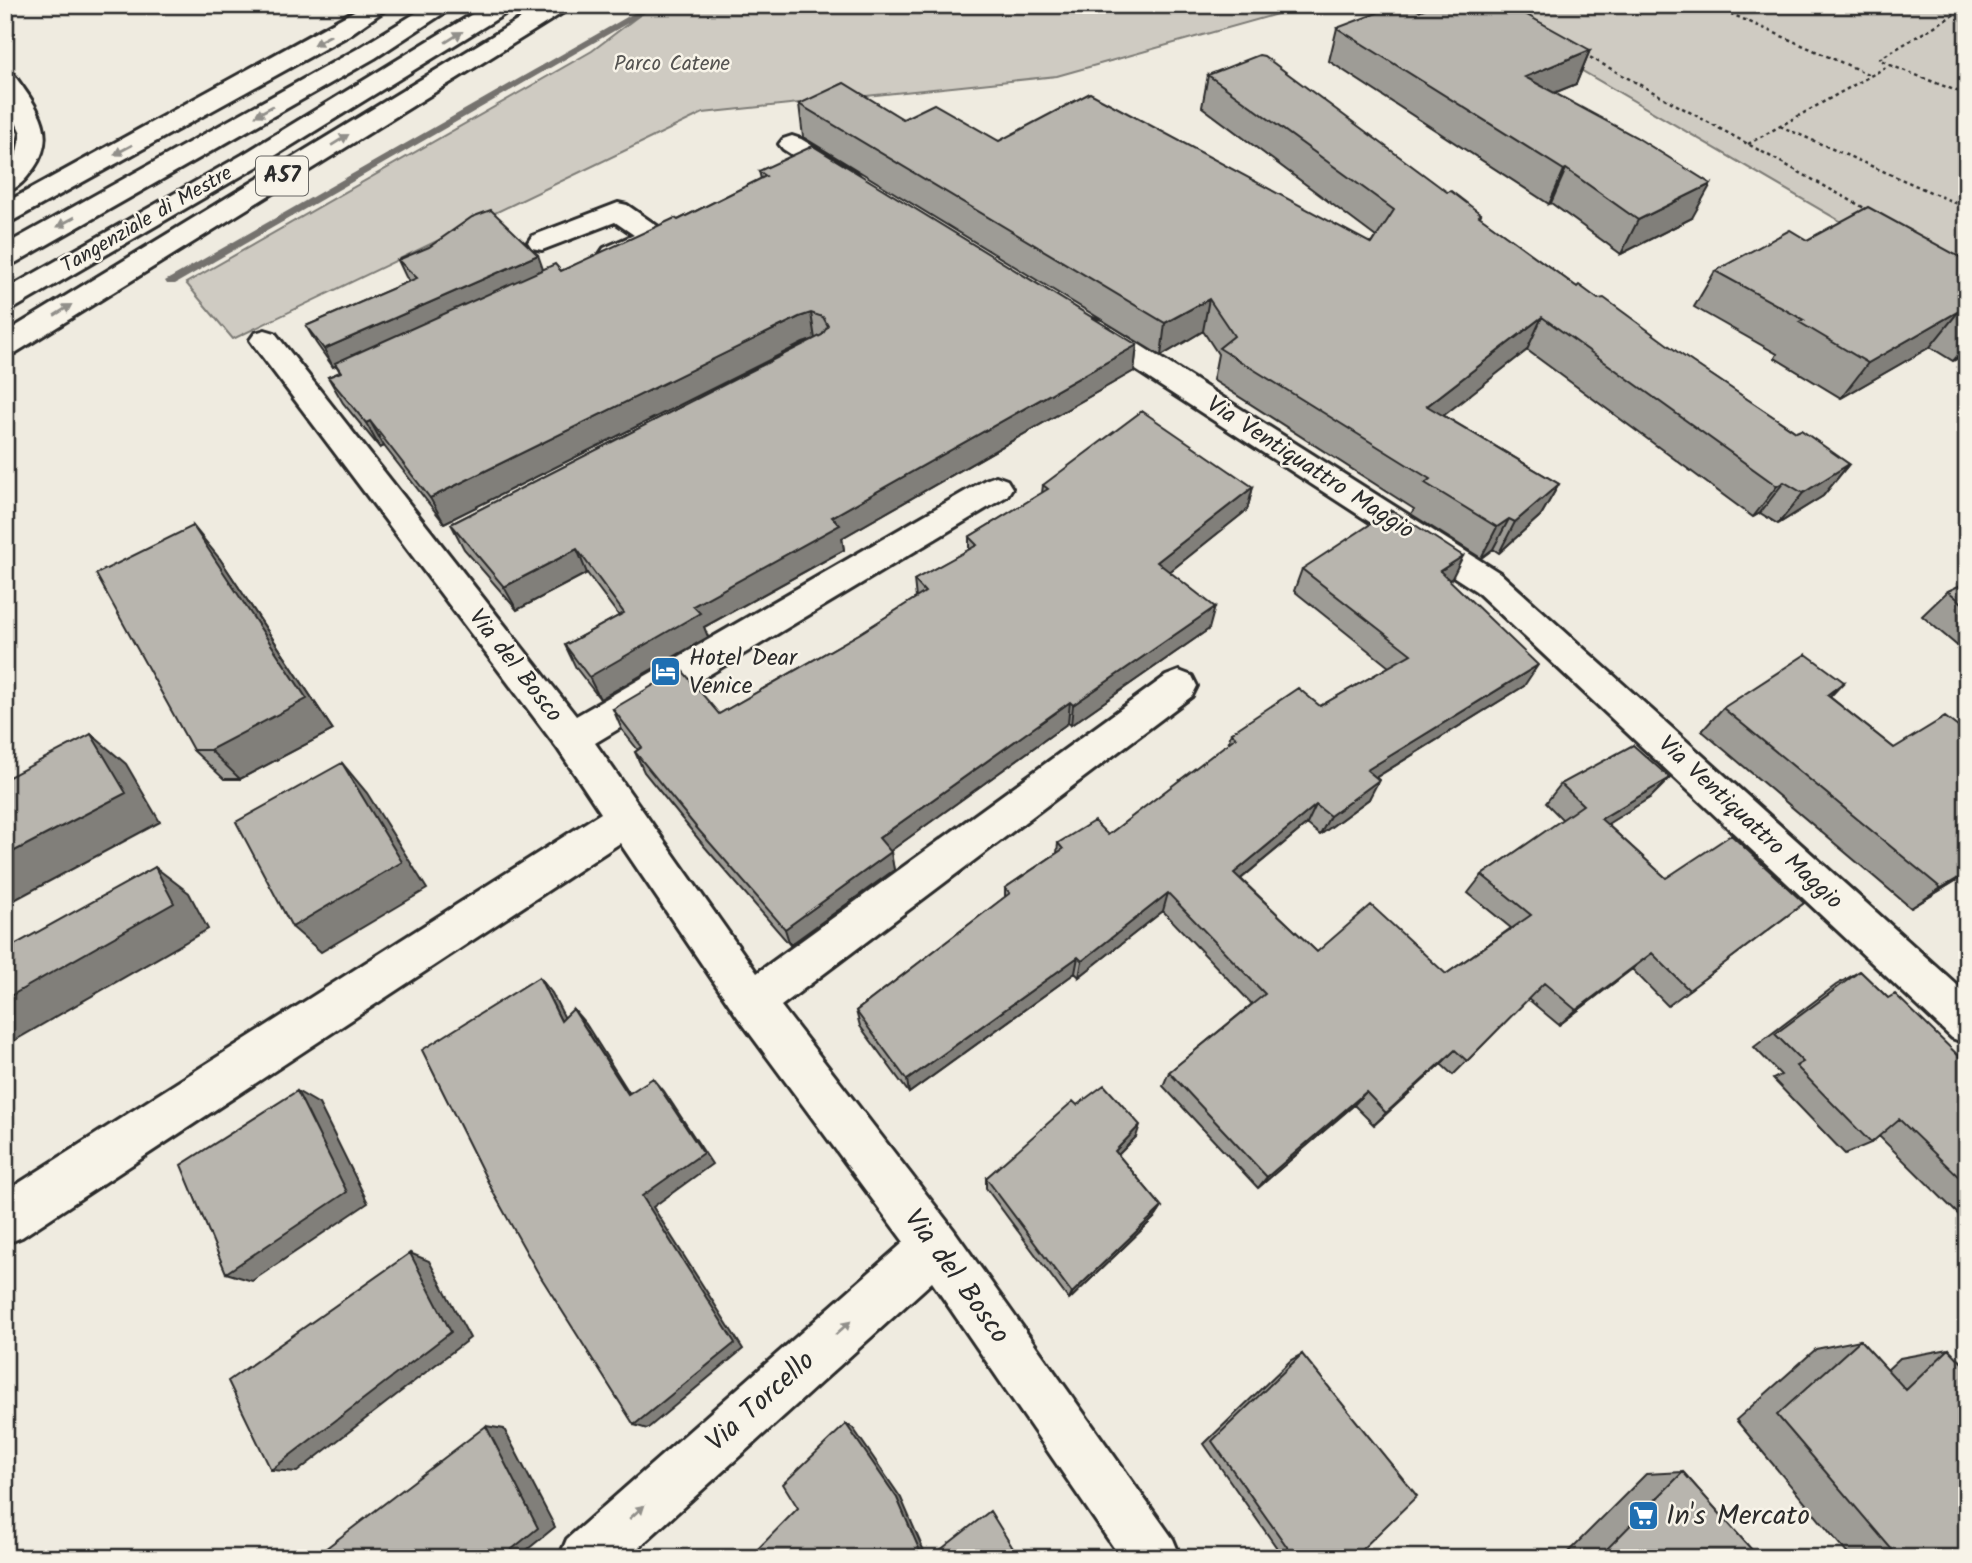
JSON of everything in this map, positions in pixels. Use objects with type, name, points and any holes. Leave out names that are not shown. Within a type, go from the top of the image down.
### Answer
[{"type":"main road","points":[[5,214],[330,37],[381,5]]},
{"type":"main road","name":"Tangenziale di Mestre","points":[[5,257],[366,53],[444,5]]},
{"type":"main road","name":"Tangenziale di Mestre","points":[[5,302],[404,68],[503,5]]},
{"type":"main road","name":"A57","points":[[5,346],[559,5]]},
{"type":"main road","points":[[5,80],[29,113],[36,137],[29,156],[5,184]]},
{"type":"main road","points":[[792,144],[876,195]]},
{"type":"main road","points":[[542,242],[618,211],[653,236],[591,264]]},
{"type":"main road","name":"Via Ventiquattro Maggio","points":[[1067,312],[1488,582],[1967,1023]]},
{"type":"main road","name":"Via del Bosco","points":[[265,340],[318,388],[438,544],[752,1002],[936,1246],[1154,1558]]},
{"type":"main road","points":[[571,738],[996,488]]},
{"type":"main road","points":[[752,1002],[1179,686]]},
{"type":"main road","points":[[5,1220],[626,818]]},
{"type":"main road","name":"Via Torcello","points":[[586,1558],[936,1246]]},
{"type":"path","points":[[1711,5],[1870,75]]},
{"type":"path","points":[[1967,7],[1878,60],[1967,95]]},
{"type":"path","points":[[1580,52],[1870,211]]},
{"type":"path","points":[[1748,144],[1890,65]]},
{"type":"path","points":[[1780,126],[1967,208]]},
{"type":"green space","name":"Parco Catene","points":[[653,5],[1309,5],[1057,76],[703,113],[233,339],[186,283],[592,51]]},
{"type":"green space","points":[[1469,5],[1967,5],[1967,295]]},
{"type":"building","points":[[1398,5],[1409,5],[1419,11],[1434,5],[1509,5],[1590,50],[1525,77],[1636,137],[1711,184],[1638,220],[1566,169],[1337,28]]},
{"type":"building","points":[[1259,55],[1264,56],[1447,192],[1451,191],[1481,214],[1479,216],[1577,287],[1579,285],[1598,299],[1604,298],[1679,353],[1796,432],[1801,430],[1849,464],[1803,493],[1784,482],[1777,486],[1542,317],[1427,406],[1559,484],[1515,522],[1509,519],[1497,527],[1425,483],[1430,479],[1219,348],[1234,336],[1209,299],[1165,323],[799,104],[844,83],[903,119],[934,104],[999,141],[1090,93],[1372,244],[1394,210],[1208,75]]},
{"type":"building","points":[[813,146],[1137,345],[832,517],[840,525],[693,606],[700,613],[589,677],[565,645],[624,613],[577,549],[504,587],[451,524],[822,335],[828,326],[823,317],[811,313],[799,317],[430,498],[370,421],[366,423],[328,377],[341,372],[335,363],[555,264],[561,271],[675,218],[678,220],[766,176],[759,171]]},
{"type":"building","points":[[1868,207],[1967,261],[1967,316],[1959,311],[1868,363],[1799,322],[1804,320],[1715,271],[1790,230],[1807,240]]},
{"type":"building","points":[[491,210],[538,255],[324,349],[306,326],[417,278],[398,260],[429,247],[472,217]]},
{"type":"building","points":[[1142,411],[1253,487],[1157,562],[1215,607],[1073,705],[1070,702],[879,838],[891,852],[785,929],[635,752],[642,747],[613,709],[681,669],[719,714],[859,634],[925,592],[914,580],[977,545],[969,537],[1048,489],[1043,485]]},
{"type":"building","points":[[1392,510],[1463,556],[1440,571],[1538,665],[1367,770],[1379,780],[1330,816],[1316,805],[1234,873],[1317,952],[1371,905],[1446,974],[1531,915],[1482,875],[1583,805],[1561,784],[1633,745],[1670,778],[1601,819],[1666,878],[1731,835],[1804,903],[1689,990],[1652,953],[1576,1010],[1544,983],[1467,1061],[1455,1050],[1386,1113],[1366,1092],[1267,1177],[1169,1072],[1265,994],[1168,893],[1082,961],[1078,957],[907,1080],[856,1011],[1010,893],[1005,888],[1063,849],[1058,843],[1094,821],[1108,835],[1236,737],[1231,733],[1298,688],[1320,706],[1411,654],[1302,569]]},
{"type":"building","points":[[193,526],[307,699],[210,750],[193,750],[96,574]]},
{"type":"building","points":[[1967,582],[1967,607],[1948,591]]},
{"type":"building","points":[[1806,654],[1844,682],[1827,695],[1894,748],[1945,717],[1967,734],[1967,873],[1941,888],[1723,708]]},
{"type":"building","points":[[91,734],[126,793],[5,856],[5,779]]},
{"type":"building","points":[[342,763],[402,862],[292,927],[236,822]]},
{"type":"building","points":[[155,867],[174,903],[5,999],[5,950]]},
{"type":"building","points":[[1860,971],[1888,998],[1895,994],[1967,1064],[1967,1185],[1899,1119],[1871,1143],[1796,1066],[1803,1062],[1775,1034]]},
{"type":"building","points":[[539,977],[561,1021],[573,1009],[628,1094],[653,1078],[703,1153],[642,1196],[735,1343],[634,1425],[537,1271],[494,1194],[422,1050]]},
{"type":"building","points":[[1104,1085],[1140,1125],[1115,1151],[1162,1207],[1072,1293],[986,1178],[1073,1101],[1077,1105]]},
{"type":"building","points":[[297,1091],[347,1192],[226,1273],[181,1165]]},
{"type":"building","points":[[410,1253],[451,1332],[271,1470],[228,1381]]},
{"type":"building","points":[[1860,1340],[1906,1390],[1949,1349],[1967,1368],[1967,1558],[1899,1558],[1777,1415]]},
{"type":"building","points":[[1302,1354],[1417,1496],[1353,1558],[1295,1558],[1212,1441]]},
{"type":"building","points":[[846,1424],[897,1498],[923,1558],[749,1558],[798,1508],[783,1484]]},
{"type":"building","points":[[486,1426],[538,1528],[501,1558],[329,1558],[325,1549]]},
{"type":"building","points":[[1683,1472],[1759,1558],[1598,1558]]},
{"type":"building","points":[[990,1511],[1019,1558],[930,1558]]},
{"type":"waterway","points":[[171,281],[655,5]]},
{"type":"place","name":"Hotel Dear Venice","points":[[666,672]]},
{"type":"place","name":"In's Mercato","points":[[1643,1516]]}]
